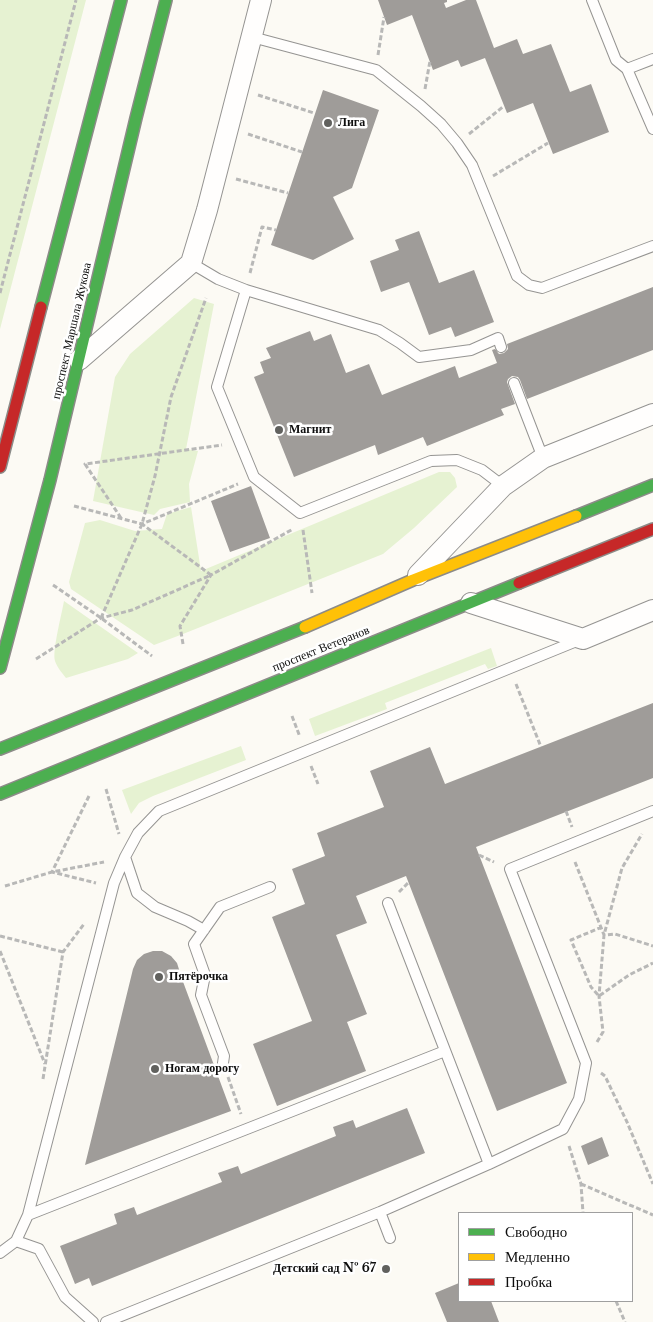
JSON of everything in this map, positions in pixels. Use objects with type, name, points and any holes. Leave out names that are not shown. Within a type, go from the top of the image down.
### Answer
[{"type":"main road","points":[[0,467],[121,0]]},
{"type":"main road","name":"проспект Маршала Жукова","points":[[0,668],[50,480],[166,0]]},
{"type":"main road","points":[[0,749],[303,627],[413,580],[653,485]]},
{"type":"main road","name":"проспект Ветеранов","points":[[0,794],[653,529]]},
{"type":"street","points":[[79,360],[191,263],[207,210],[261,0]]},
{"type":"street","points":[[413,580],[503,486],[543,458],[653,414]]},
{"type":"street","points":[[471,603],[583,639],[653,610]]},
{"type":"lane","points":[[592,0],[616,60],[626,69],[653,129]]},
{"type":"lane","points":[[252,37],[376,70],[421,106],[441,124],[472,164],[517,276],[529,285],[542,288],[653,246]]},
{"type":"lane","points":[[626,69],[653,59]]},
{"type":"lane","points":[[191,263],[218,279],[246,290],[379,330],[419,357],[471,350],[498,338],[501,347]]},
{"type":"lane","points":[[246,290],[217,386],[254,477],[300,513],[431,461],[457,460],[482,470],[503,486]]},
{"type":"lane","points":[[514,383],[543,458]]},
{"type":"lane","points":[[0,1253],[16,1241],[28,1215],[113,887],[125,857],[138,833],[159,811],[583,639]]},
{"type":"lane","points":[[106,1322],[380,1212],[489,1164],[563,1128],[579,1099],[586,1063],[510,869],[653,811]]},
{"type":"lane","points":[[125,857],[137,893],[155,908],[188,921],[204,930]]},
{"type":"lane","points":[[223,1063],[224,1056],[201,995],[205,974],[194,944],[220,907],[270,887]]},
{"type":"lane","points":[[388,903],[489,1164]]},
{"type":"lane","points":[[28,1215],[445,1050]]},
{"type":"lane","points":[[380,1212],[390,1238]]},
{"type":"lane","points":[[16,1241],[39,1249],[66,1298],[93,1322]]},
{"type":"path","points":[[0,293],[76,0]]},
{"type":"path","points":[[376,70],[384,17]]},
{"type":"path","points":[[421,106],[430,62]]},
{"type":"path","points":[[258,94],[314,114]]},
{"type":"path","points":[[457,144],[504,106]]},
{"type":"path","points":[[247,134],[302,152]]},
{"type":"path","points":[[480,184],[548,143]]},
{"type":"path","points":[[236,179],[288,193]]},
{"type":"path","points":[[246,290],[262,226],[276,230]]},
{"type":"path","points":[[101,618],[142,524],[155,476],[171,397],[206,298]]},
{"type":"path","points":[[121,518],[85,464],[240,442]]},
{"type":"path","points":[[142,524],[254,477]]},
{"type":"path","points":[[74,506],[142,524],[211,575]]},
{"type":"path","points":[[36,659],[101,618],[132,610],[211,575],[295,528],[300,513]]},
{"type":"path","points":[[300,513],[312,593]]},
{"type":"path","points":[[183,644],[180,626],[211,575]]},
{"type":"path","points":[[53,585],[152,656]]},
{"type":"path","points":[[522,700],[541,746]]},
{"type":"path","points":[[292,716],[301,740]]},
{"type":"path","points":[[5,886],[52,872],[125,857],[106,789]]},
{"type":"path","points":[[52,872],[89,796]]},
{"type":"path","points":[[593,1049],[603,1032],[599,996],[604,934],[622,868],[644,831]]},
{"type":"path","points":[[568,845],[604,934]]},
{"type":"path","points":[[599,996],[591,987],[571,940],[602,927]]},
{"type":"path","points":[[604,934],[615,934],[653,946]]},
{"type":"path","points":[[0,936],[63,952],[42,1084]]},
{"type":"path","points":[[0,951],[46,1065]]},
{"type":"path","points":[[599,996],[629,974],[653,963]]},
{"type":"path","points":[[598,1071],[605,1076],[624,1114],[653,1184]]},
{"type":"path","points":[[235,1096],[239,1107]]},
{"type":"path","points":[[563,1128],[581,1184],[583,1212]]},
{"type":"path","points":[[581,1184],[653,1216]]},
{"type":"path","points":[[616,1302],[625,1322]]},
{"type":"green space","points":[[0,0],[86,0],[0,329]]},
{"type":"green space","points":[[194,298],[214,304],[186,449],[198,451],[189,484],[190,502],[160,509],[154,515],[93,501],[115,377],[130,354]]},
{"type":"green space","points":[[439,472],[450,472],[455,478],[457,487],[414,528],[383,554],[154,645],[71,589],[69,582],[85,523],[100,520],[135,531],[162,529],[167,514],[191,507],[201,571]]},
{"type":"green space","points":[[64,601],[138,653],[128,659],[66,678],[57,665],[54,656]]},
{"type":"green space","points":[[491,648],[497,666],[488,669],[485,664],[385,703],[387,709],[315,736],[309,719]]},
{"type":"green space","points":[[241,746],[246,760],[153,796],[139,803],[131,814],[122,790]]},
{"type":"building","points":[[378,0],[447,0],[444,3],[446,8],[466,0],[476,0],[494,48],[517,39],[523,54],[551,44],[570,92],[591,84],[609,132],[553,154],[533,103],[507,113],[485,58],[461,67],[458,60],[433,70],[412,15],[387,25]]},
{"type":"building","points":[[323,90],[379,110],[352,188],[333,197],[354,239],[313,260],[271,245]]},
{"type":"building","points":[[419,231],[439,283],[474,270],[494,322],[455,337],[451,327],[429,335],[409,282],[381,292],[370,261],[399,250],[395,240]]},
{"type":"building","points":[[653,287],[653,350],[527,399],[520,380],[518,377],[512,376],[507,382],[515,404],[501,409],[504,415],[427,446],[423,437],[378,455],[375,445],[294,477],[254,377],[264,373],[260,362],[271,358],[266,348],[310,331],[314,341],[331,334],[346,373],[369,364],[382,395],[455,366],[459,378],[497,363],[492,350],[495,349],[499,354],[504,353],[508,349],[507,344]]},
{"type":"building","points":[[251,486],[270,538],[230,552],[211,501]]},
{"type":"building","points":[[653,703],[653,778],[476,847],[567,1083],[497,1111],[406,876],[356,896],[367,923],[336,935],[367,1014],[347,1022],[366,1071],[277,1106],[253,1044],[312,1021],[272,917],[305,904],[292,869],[325,856],[317,833],[384,807],[370,771],[430,747],[445,784]]},
{"type":"building","points":[[162,951],[171,956],[177,963],[231,1111],[85,1165],[133,969],[137,960],[144,954]]},
{"type":"building","points":[[407,1108],[425,1153],[92,1286],[89,1278],[75,1284],[60,1246],[117,1224],[114,1214],[134,1207],[137,1215],[222,1182],[218,1173],[238,1166],[241,1174],[336,1136],[333,1127],[353,1120],[356,1128]]},
{"type":"building","points":[[602,1137],[609,1156],[588,1165],[581,1146]]},
{"type":"building","points":[[458,1283],[458,1302],[491,1302],[499,1322],[447,1322],[435,1293]]},
{"type":"traffic: fast","points":[[41,307],[121,0]]},
{"type":"traffic: fast","points":[[0,668],[50,480],[166,0]]},
{"type":"traffic: fast","points":[[576,516],[653,485]]},
{"type":"traffic: fast","points":[[0,794],[519,583]]},
{"type":"traffic: fast","points":[[0,749],[305,627]]},
{"type":"traffic: slow","points":[[305,627],[413,580],[576,516]]},
{"type":"traffic: jam","points":[[0,467],[41,307]]},
{"type":"traffic: jam","points":[[519,583],[653,529]]},
{"type":"place","name":"Лига","points":[[328,123]]},
{"type":"place","name":"Магнит","points":[[279,430]]},
{"type":"place","name":"Пятёрочка","points":[[159,977]]},
{"type":"place","name":"Ногам дорогу","points":[[155,1069]]},
{"type":"place","name":"Детский сад № 67","points":[[386,1269]]}]
